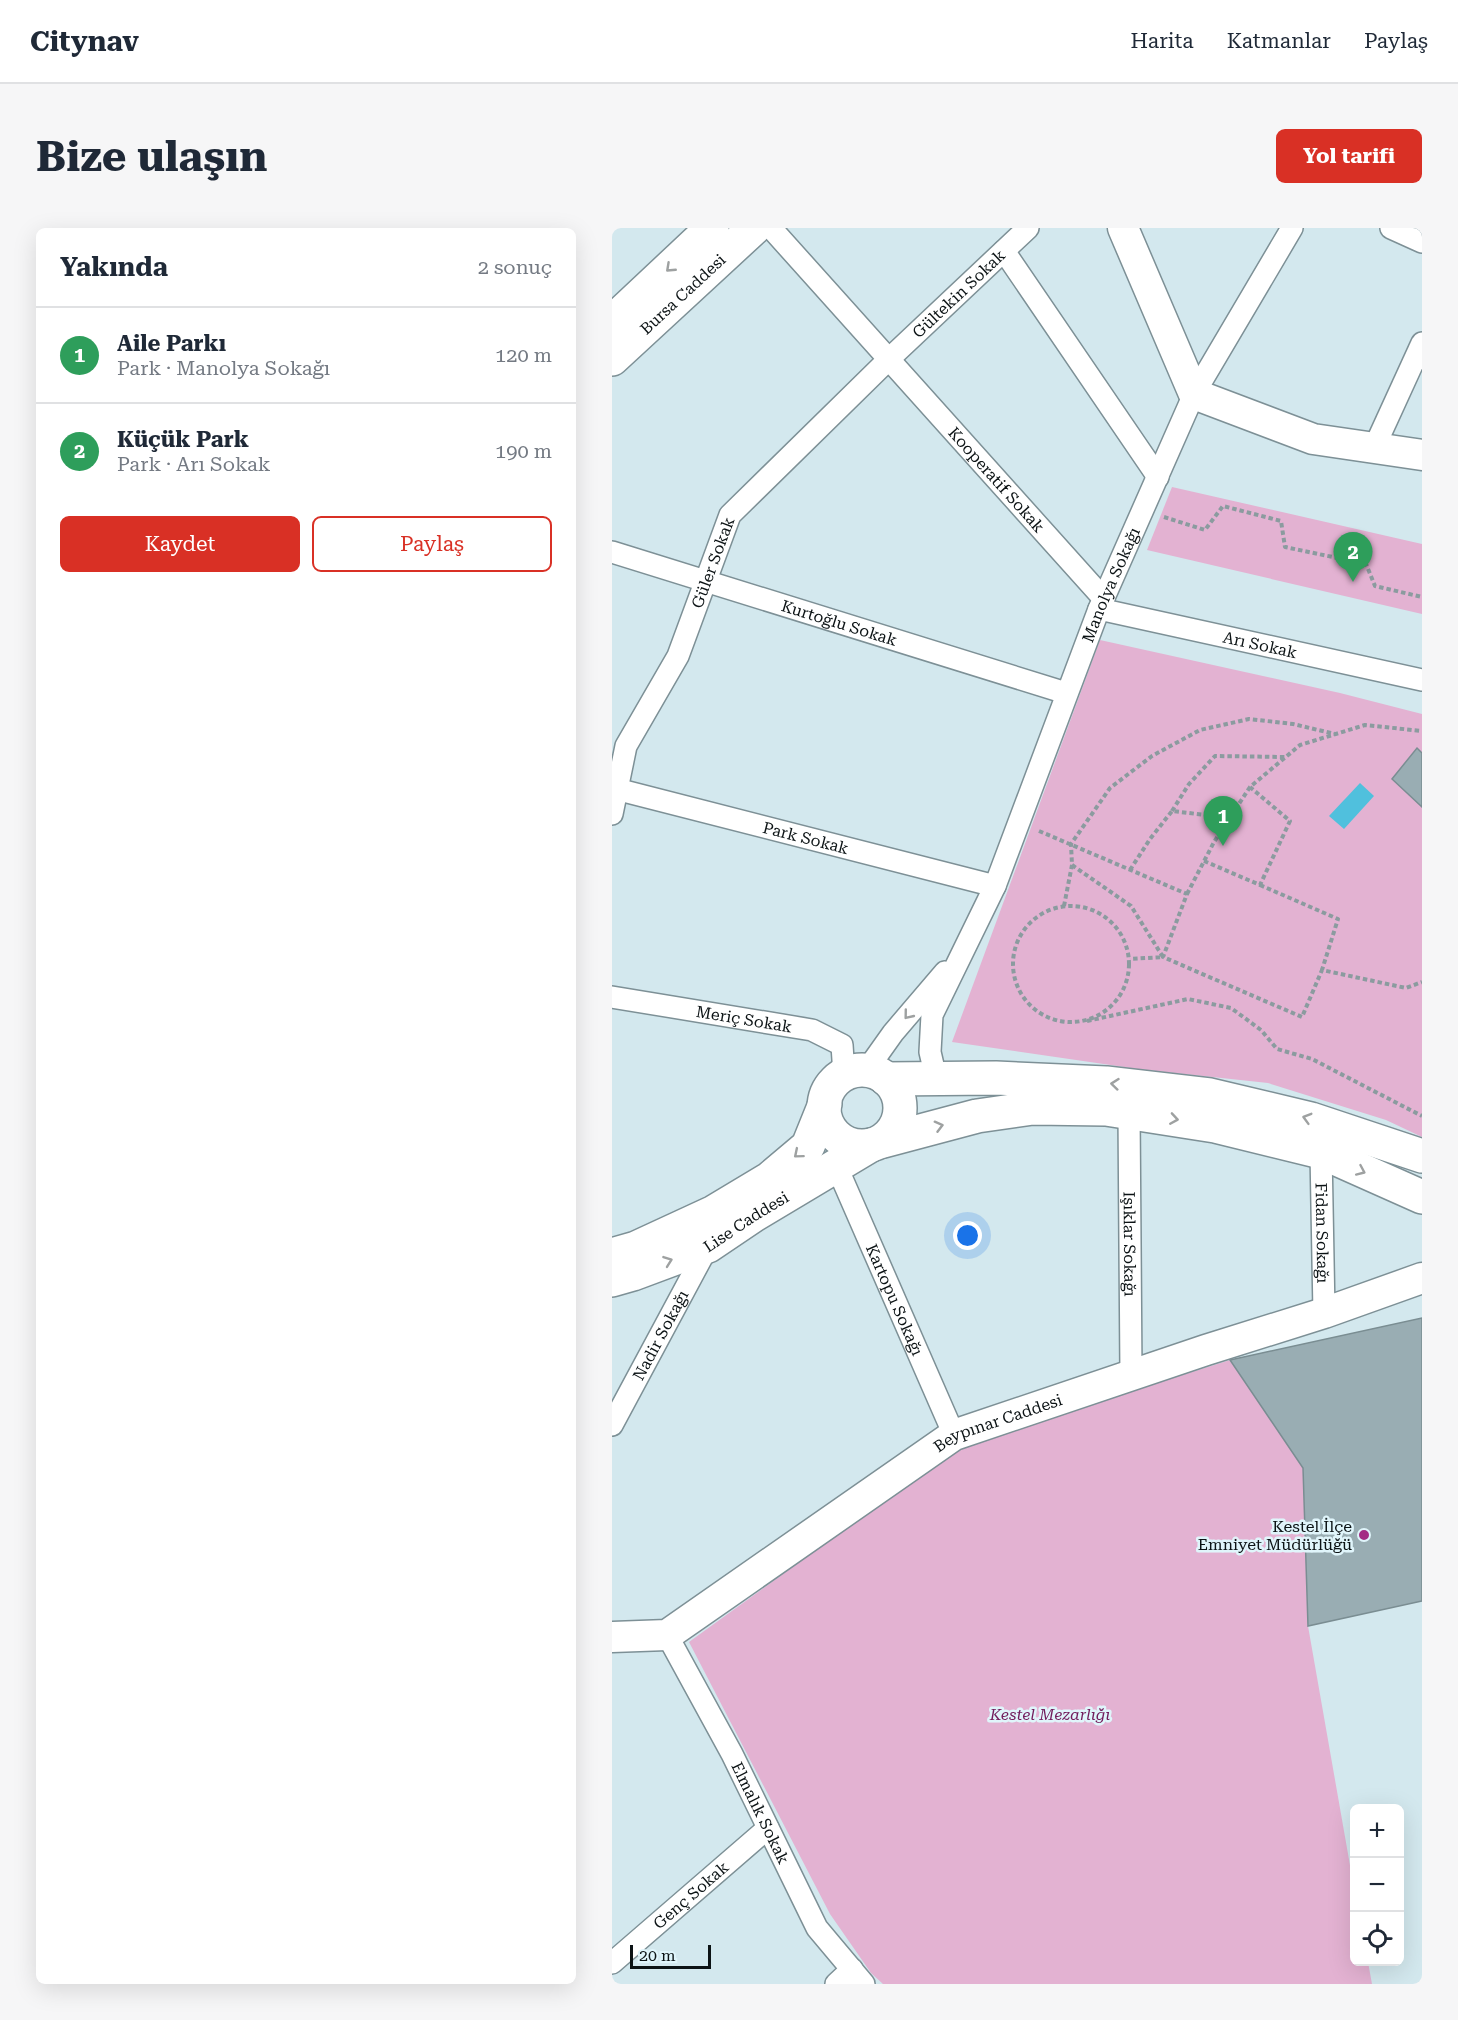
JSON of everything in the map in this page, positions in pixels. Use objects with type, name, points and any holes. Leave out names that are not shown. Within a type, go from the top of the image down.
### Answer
[{"type":"main road","name":"Bursa Caddesi","points":[[612,322],[712,228]]},
{"type":"main road","name":"Bursa Caddesi","points":[[612,359],[754,228]]},
{"type":"main road","points":[[1123,228],[1194,394],[1313,439],[1422,455]]},
{"type":"main road","points":[[865,1075],[894,1087],[899,1098],[898,1122],[892,1132],[877,1143]]},
{"type":"main road","points":[[612,1255],[636,1248],[714,1212],[769,1179],[808,1146],[828,1092],[835,1082],[865,1075],[1106,1083],[1209,1095],[1311,1119],[1422,1156]]},
{"type":"main road","points":[[825,1104],[825,1116],[829,1127],[837,1137],[859,1146],[977,1116],[1033,1108],[1106,1109],[1129,1112],[1215,1126],[1321,1152],[1422,1197]]},
{"type":"main road","name":"Lise Caddesi","points":[[612,1280],[708,1246],[754,1215],[877,1143]]},
{"type":"main road","name":"Beypınar Caddesi","points":[[667,1635],[954,1435],[1324,1313],[1422,1278]]},
{"type":"main road","points":[[612,1636],[667,1635]]},
{"type":"street","name":"Kooperatif Sokak","points":[[771,228],[889,359],[1102,604]]},
{"type":"street","name":"Gültekin Sokak","points":[[889,359],[1028,228]]},
{"type":"street","name":"Manolya Sokağı","points":[[936,1078],[930,1052],[932,1015],[995,886],[1066,693],[1102,604],[1194,394],[1292,228]]},
{"type":"street","points":[[1391,228],[1422,242]]},
{"type":"street","points":[[1004,251],[1158,477]]},
{"type":"street","points":[[1374,448],[1422,343]]},
{"type":"street","name":"Güler Sokak","points":[[612,814],[626,746],[678,657],[730,515],[889,359]]},
{"type":"street","name":"Kurtoğlu Sokak","points":[[612,552],[1066,693]]},
{"type":"street","name":"Arı Sokak","points":[[1102,604],[1422,680]]},
{"type":"street","name":"Park Sokak","points":[[616,789],[995,886]]},
{"type":"street","name":"Manolya Sokağı","points":[[865,1075],[933,984],[960,956]]},
{"type":"street","name":"Meriç Sokak","points":[[612,997],[812,1030],[842,1046],[865,1075]]},
{"type":"street","name":"Işıklar Sokağı","points":[[1129,1112],[1131,1376]]},
{"type":"street","name":"Fidan Sokağı","points":[[1321,1152],[1324,1313]]},
{"type":"street","name":"Kartopu Sokağı","points":[[836,1166],[954,1435]]},
{"type":"street","name":"Nadir Sokağı","points":[[612,1425],[708,1246]]},
{"type":"street","name":"Elmalık Sokak","points":[[667,1635],[732,1754],[818,1928],[858,1977]]},
{"type":"street","name":"Genç Sokak","points":[[612,1964],[768,1827]]},
{"type":"street","points":[[836,1984],[858,1977]]},
{"type":"path","points":[[1161,516],[1204,530],[1223,506],[1281,521],[1285,547],[1366,564],[1375,586],[1422,597]]},
{"type":"path","points":[[1065,906],[1072,865],[1071,844],[1110,788],[1152,756],[1200,730],[1249,719],[1293,724],[1335,734]]},
{"type":"path","points":[[1163,957],[1187,894],[1204,861],[1250,787],[1300,745],[1365,725],[1422,731]]},
{"type":"path","points":[[1130,870],[1150,839],[1173,811],[1189,784],[1215,756],[1285,758]]},
{"type":"path","points":[[1250,787],[1290,821],[1260,885]]},
{"type":"path","points":[[1173,811],[1230,818]]},
{"type":"path","points":[[1019,822],[1187,894]]},
{"type":"path","points":[[1130,959],[1163,957],[1302,1017],[1322,970],[1338,919],[1204,861]]},
{"type":"path","points":[[1072,865],[1131,906],[1163,957]]},
{"type":"path","points":[[1088,1021],[1106,1012],[1120,998],[1128,979],[1130,959],[1125,941],[1115,925],[1108,919],[1083,907],[1065,906],[1046,911],[1031,922],[1019,936],[1013,953],[1012,972],[1018,991],[1030,1008],[1047,1019],[1067,1023],[1088,1021],[1188,999],[1231,1008],[1261,1030],[1277,1049],[1312,1059],[1422,1116]]},
{"type":"path","points":[[1322,970],[1406,988],[1422,982]]},
{"type":"green space","points":[[1172,487],[1422,544],[1422,614],[1147,550]]},
{"type":"green space","points":[[1100,640],[1340,693],[1422,714],[1422,1137],[1386,1120],[1268,1083],[1138,1069],[952,1042]]},
{"type":"green space","name":"Kestel Mezarlığı","points":[[1230,1360],[1303,1468],[1308,1626],[1350,1865],[1350,1966],[1369,1966],[1372,1984],[883,1984],[871,1973],[830,1914],[689,1642],[961,1445]]},
{"type":"water","points":[[1360,783],[1374,796],[1344,829],[1329,816]]},
{"type":"building","points":[[1417,748],[1422,753],[1422,807],[1392,779]]},
{"type":"building","name":"Kestel İlçe Emniyet Müdürlüğü","points":[[1422,1318],[1422,1601],[1308,1626],[1303,1468],[1230,1360]]},
{"type":"place","name":"Küçük Park","points":[[1353,582]]},
{"type":"place","name":"Aile Parkı","points":[[1223,846]]},
{"type":"place","name":"Kestel İlçe Emniyet Müdürlüğü","points":[[1364,1535]]}]
